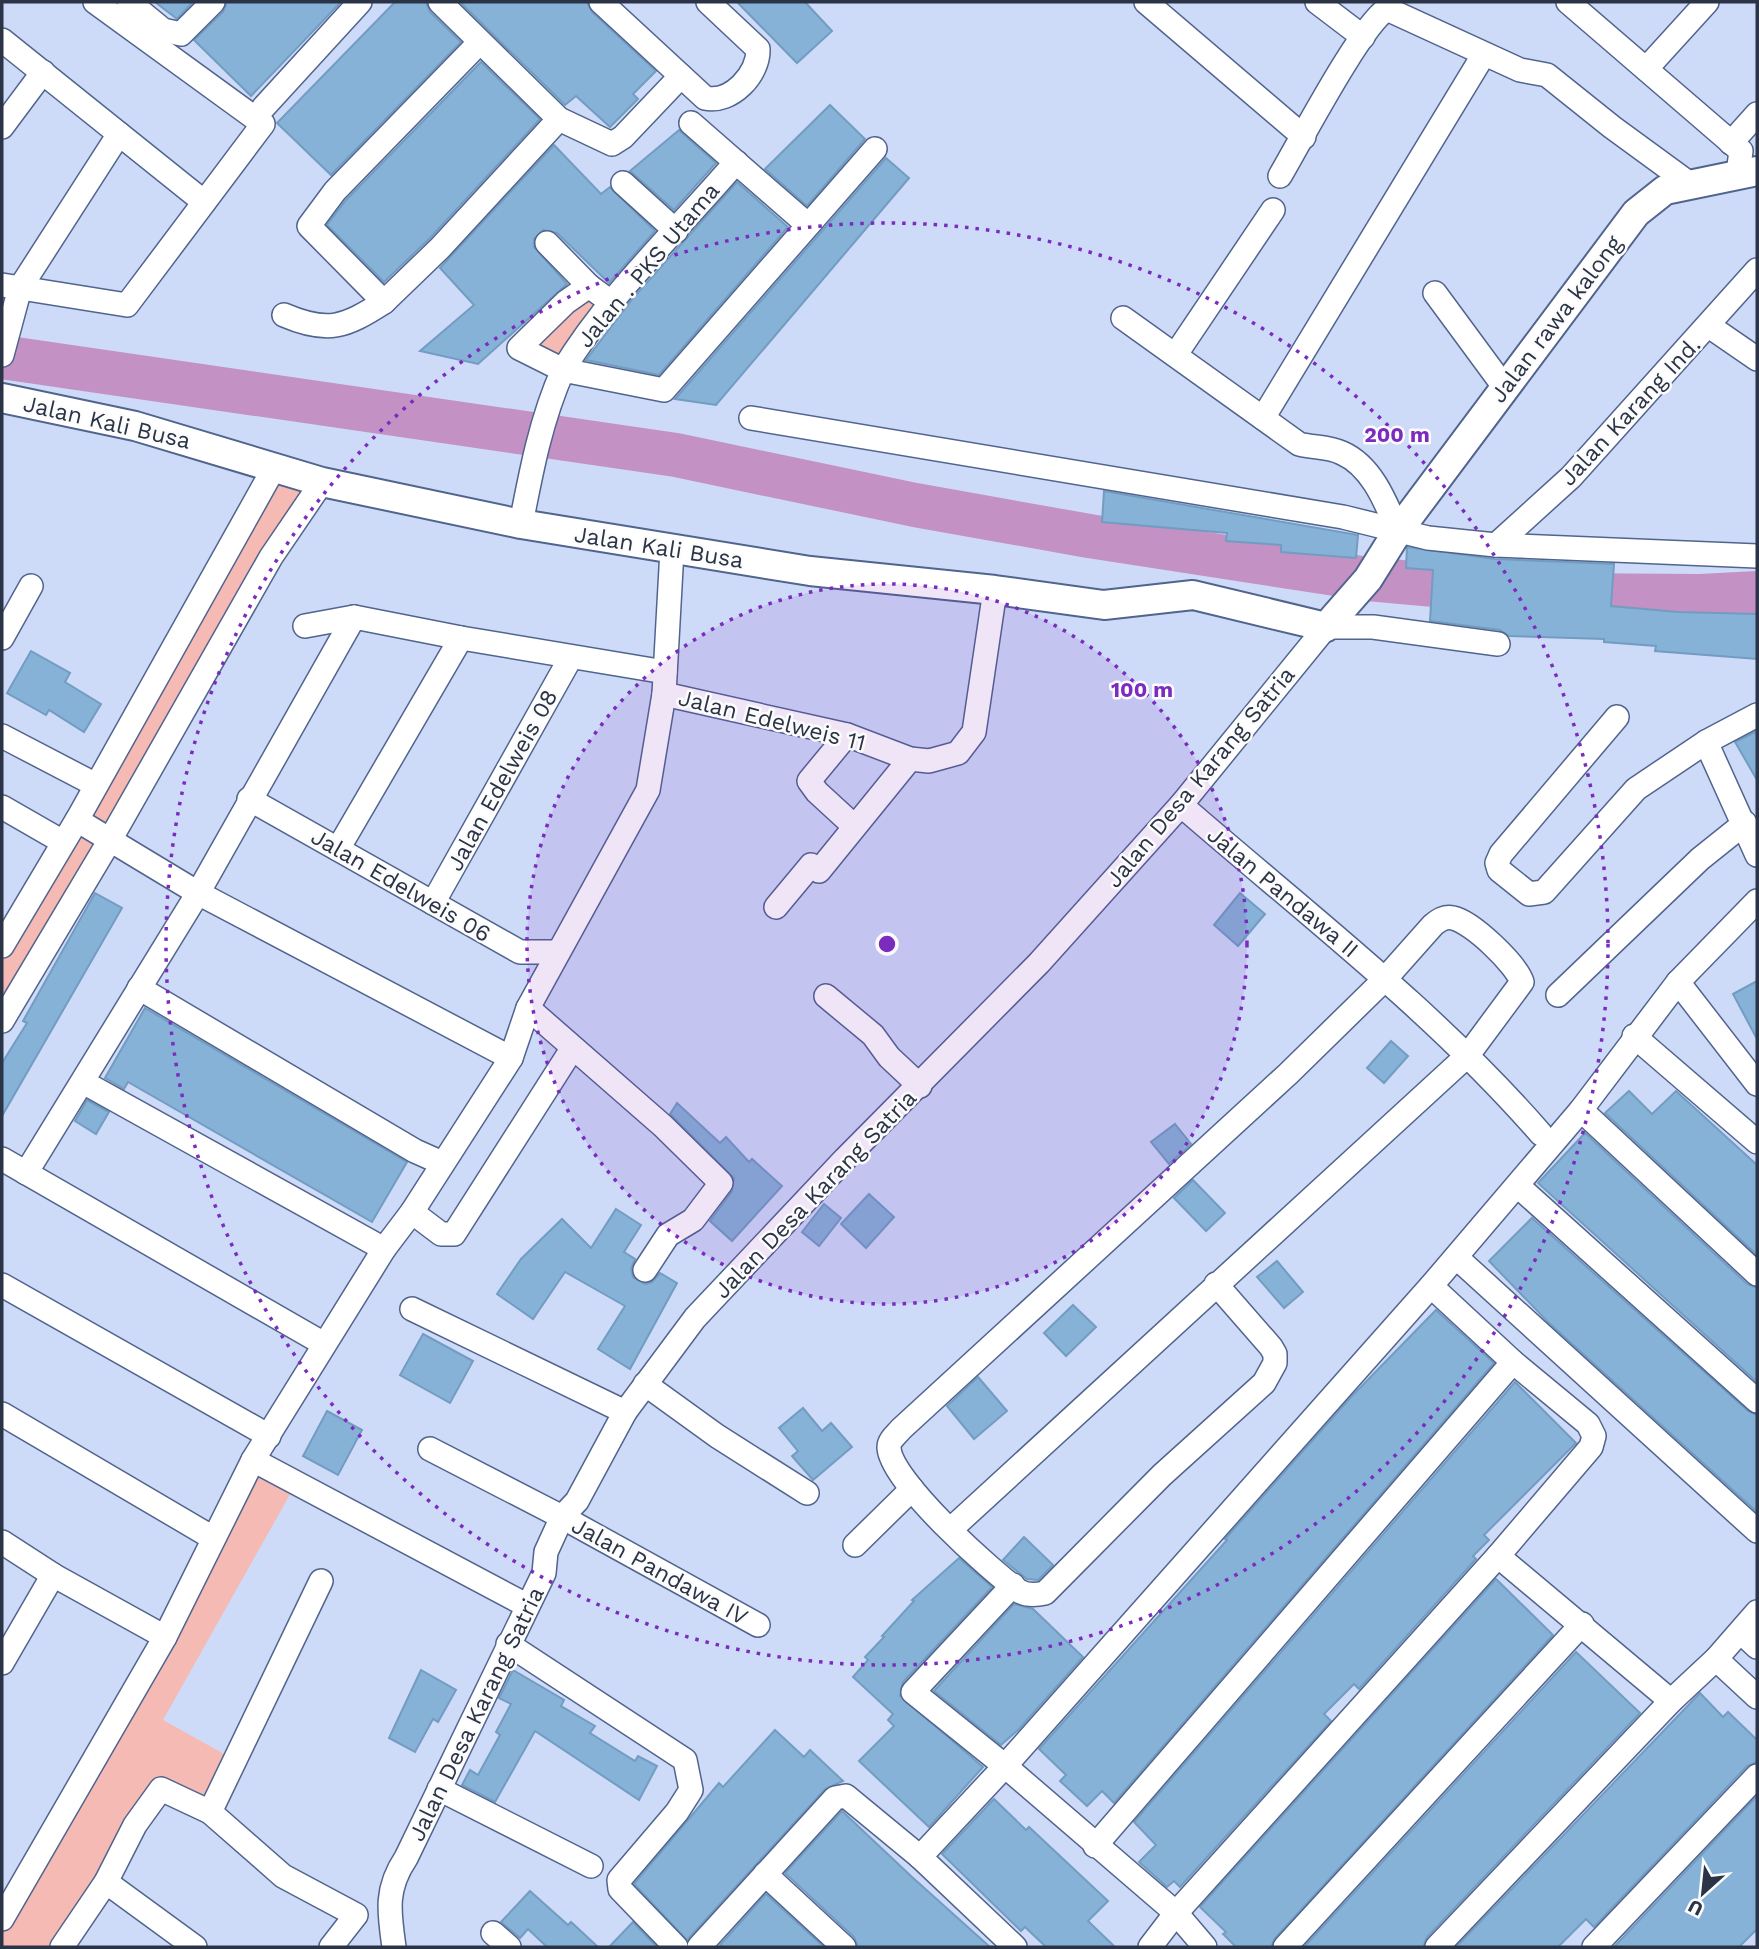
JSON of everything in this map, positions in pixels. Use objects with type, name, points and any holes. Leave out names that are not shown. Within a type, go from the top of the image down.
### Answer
[{"type":"street","points":[[11,287],[127,306],[262,124],[95,2]]},
{"type":"street","points":[[129,2],[163,30],[181,34],[213,2]]},
{"type":"street","points":[[263,108],[360,2]]},
{"type":"street","points":[[440,2],[559,119],[612,144],[623,137],[681,76]]},
{"type":"street","points":[[616,7],[681,76],[705,98],[717,101],[732,94],[758,61],[758,49],[708,2]]},
{"type":"street","points":[[1146,2],[1304,137]]},
{"type":"street","points":[[1317,2],[1363,37]]},
{"type":"street","points":[[1568,2],[1741,151],[1748,172]]},
{"type":"street","points":[[1646,69],[1707,2]]},
{"type":"street","points":[[1280,176],[1363,37],[1378,15],[1387,9],[1520,70],[1547,75],[1690,184]]},
{"type":"street","points":[[2,40],[204,202]]},
{"type":"street","points":[[383,302],[309,226],[335,191],[480,42]]},
{"type":"street","points":[[1263,418],[1484,54]]},
{"type":"street","points":[[2,127],[43,72]]},
{"type":"street","points":[[1731,143],[1757,114]]},
{"type":"street","points":[[284,316],[310,324],[338,327],[383,302],[440,248],[559,119]]},
{"type":"street","points":[[691,123],[808,225]]},
{"type":"street","points":[[2,355],[11,287],[119,134]]},
{"type":"street","points":[[563,370],[664,390],[875,149]]},
{"type":"street","name":"Jalan . PKS Utama","points":[[522,524],[531,472],[551,397],[563,370],[579,344],[612,303],[736,162]]},
{"type":"street","name":"Jalan rawa kalong","points":[[1398,531],[1636,213],[1665,190],[1748,172]]},
{"type":"street","points":[[623,183],[676,231]]},
{"type":"street","points":[[1176,354],[1273,210]]},
{"type":"street","points":[[547,243],[589,286],[612,303]]},
{"type":"street","name":"Jalan Karang Ind.","points":[[1496,545],[1571,477],[1757,270]]},
{"type":"street","name":"Jalan . PKS Utama","points":[[563,370],[519,348],[566,302],[589,286]]},
{"type":"street","points":[[1436,293],[1505,388]]},
{"type":"street","points":[[1123,318],[1299,444],[1321,446],[1344,453],[1381,489],[1398,531]]},
{"type":"street","points":[[1709,326],[1757,359]]},
{"type":"street","name":"Jalan Kali Busa","points":[[2,398],[135,426],[322,482],[522,524],[672,550],[810,571],[995,590],[1104,606],[1193,595],[1335,618]]},
{"type":"street","points":[[751,418],[1343,517],[1428,538],[1496,545],[1757,556]]},
{"type":"street","points":[[2,946],[77,820],[274,468]]},
{"type":"street","points":[[2,1021],[110,840],[271,557],[322,482]]},
{"type":"street","name":"Jalan Desa Karang Satria","points":[[394,1947],[390,1899],[394,1876],[406,1858],[526,1605],[544,1573],[546,1552],[562,1517],[578,1501],[625,1412],[695,1318],[845,1159],[1040,963],[1181,805],[1368,579],[1398,531]]},
{"type":"street","points":[[2,1919],[165,1637],[253,1460],[384,1249],[412,1212],[511,1058],[528,1008],[648,789],[665,683],[672,550]]},
{"type":"street","points":[[3,635],[31,586]]},
{"type":"street","name":"Jalan Edelweis 11","points":[[355,617],[571,657],[847,735],[909,760],[929,761],[958,752],[974,732],[995,590]]},
{"type":"street","points":[[305,626],[355,617]]},
{"type":"street","points":[[26,1173],[198,893],[249,799],[355,617]]},
{"type":"street","points":[[1335,618],[1373,627],[1498,644]]},
{"type":"street","points":[[338,849],[461,638]]},
{"type":"street","name":"Jalan Edelweis 08","points":[[433,903],[571,657]]},
{"type":"street","points":[[1617,717],[1501,854],[1497,863],[1499,870],[1529,894],[1544,892],[1636,789],[1706,742],[1757,715]]},
{"type":"street","points":[[847,735],[809,781],[817,792],[854,826]]},
{"type":"street","points":[[2,736],[96,785]]},
{"type":"street","points":[[1558,995],[1700,859],[1753,838],[1706,742]]},
{"type":"street","points":[[776,907],[811,864],[819,871],[909,760]]},
{"type":"street","name":"Jalan Edelweis 06","points":[[249,799],[520,953],[557,952]]},
{"type":"street","name":"Jalan Pandawa II","points":[[1181,805],[1385,979],[1468,1055],[1541,1135]]},
{"type":"street","points":[[2,807],[63,842]]},
{"type":"street","points":[[77,820],[198,893],[511,1058]]},
{"type":"street","points":[[920,1857],[1005,1766],[1431,1286],[1581,1110],[1634,1036],[1678,982],[1757,901]]},
{"type":"street","points":[[950,1530],[1216,1284],[1468,1055],[1522,982],[1519,971],[1472,926],[1453,918],[1440,919],[1385,979],[1288,1074],[890,1441],[889,1449],[912,1489],[950,1530],[1020,1592],[1036,1595],[1054,1587],[1163,1475],[1257,1391],[1271,1374],[1275,1363],[1271,1347],[1216,1284]]},
{"type":"street","points":[[1678,982],[1757,1084]]},
{"type":"street","points":[[139,988],[415,1151],[442,1163]]},
{"type":"street","points":[[826,996],[873,1035],[889,1057],[920,1086]]},
{"type":"street","points":[[528,1008],[663,1126],[721,1183],[694,1220],[668,1235],[645,1270]]},
{"type":"street","points":[[1634,1036],[1757,1142]]},
{"type":"street","points":[[412,1212],[440,1234],[454,1234],[572,1049]]},
{"type":"street","points":[[83,1083],[384,1249]]},
{"type":"street","points":[[1581,1110],[1757,1274]]},
{"type":"street","points":[[2,1159],[324,1344]]},
{"type":"street","points":[[1518,1186],[1757,1401]]},
{"type":"street","points":[[1456,1256],[1757,1531]]},
{"type":"street","points":[[2,1285],[269,1436]]},
{"type":"street","points":[[1150,1947],[1176,1913],[1498,1556],[1591,1447],[1594,1436],[1588,1424],[1513,1362],[1431,1286]]},
{"type":"street","points":[[412,1309],[625,1412]]},
{"type":"street","points":[[1095,1846],[1513,1362]]},
{"type":"street","points":[[645,1384],[717,1436],[807,1493]]},
{"type":"street","points":[[2,1415],[213,1538]]},
{"type":"street","name":"Jalan Pandawa IV","points":[[429,1449],[562,1517],[758,1625]]},
{"type":"street","points":[[253,1460],[526,1605]]},
{"type":"street","points":[[855,1545],[912,1489]]},
{"type":"street","points":[[2,1542],[53,1575],[165,1637]]},
{"type":"street","points":[[1498,1556],[1583,1624],[1671,1701]]},
{"type":"street","points":[[2,1663],[53,1575]]},
{"type":"street","points":[[210,1812],[321,1580]]},
{"type":"street","points":[[1013,1585],[912,1692],[1005,1766],[1176,1913],[1205,1947]]},
{"type":"street","points":[[1437,1947],[1671,1701],[1716,1659],[1749,1639],[1757,1612]]},
{"type":"street","points":[[1285,1947],[1583,1624]]},
{"type":"street","points":[[508,1644],[580,1693],[668,1746],[685,1760],[691,1790],[677,1812],[619,1880],[620,1889],[676,1947]]},
{"type":"street","points":[[1716,1659],[1757,1697]]},
{"type":"street","points":[[1594,1947],[1757,1776]]},
{"type":"street","points":[[439,1788],[591,1866]]},
{"type":"street","points":[[62,1947],[106,1882],[135,1825],[161,1789],[210,1812],[283,1876],[355,1915],[331,1947]]},
{"type":"street","points":[[699,1947],[835,1798],[842,1796],[854,1800],[920,1857],[1015,1947]]},
{"type":"street","points":[[765,1874],[844,1947]]},
{"type":"street","points":[[106,1882],[195,1947]]},
{"type":"shaded area","points":[[589,286],[612,303],[563,370],[519,348]]},
{"type":"shaded area","points":[[274,468],[322,482],[2,1021],[2,946]]},
{"type":"shaded area","points":[[253,1460],[297,1482],[163,1720],[235,1760],[210,1812],[161,1789],[62,1947],[2,1947],[2,1919]]},
{"type":"building","points":[[155,2],[193,2],[177,19]]},
{"type":"building","points":[[227,2],[341,2],[251,96],[194,40],[223,12]]},
{"type":"building","points":[[395,2],[426,2],[430,12],[461,42],[331,175],[277,123]]},
{"type":"building","points":[[460,2],[587,2],[592,12],[656,71],[633,94],[638,99],[610,127],[576,96],[565,105]]},
{"type":"building","points":[[737,2],[805,2],[832,31],[797,63]]},
{"type":"building","points":[[481,62],[540,119],[430,238],[384,282],[327,225],[346,200]]},
{"type":"building","points":[[830,105],[865,139],[807,206],[765,169]]},
{"type":"building","points":[[679,130],[716,163],[674,210],[630,171]]},
{"type":"building","points":[[554,145],[601,194],[610,187],[655,231],[609,283],[557,233],[543,230],[534,239],[534,247],[567,284],[478,364],[420,351],[474,305],[440,268]]},
{"type":"building","points":[[886,158],[909,178],[716,405],[675,399]]},
{"type":"building","points":[[737,182],[788,227],[659,375],[586,360],[633,298]]},
{"type":"building","points":[[1104,491],[1358,535],[1356,558],[1281,552],[1281,545],[1226,541],[1227,533],[1102,522]]},
{"type":"building","points":[[1407,547],[1495,559],[1614,564],[1611,606],[1678,612],[1757,614],[1757,659],[1655,651],[1656,646],[1604,642],[1604,639],[1509,636],[1500,630],[1430,621],[1433,570],[1406,568]]},
{"type":"building","points":[[31,651],[70,673],[65,682],[101,704],[84,732],[49,710],[46,715],[7,693]]},
{"type":"building","points":[[1755,732],[1757,737],[1757,780],[1735,742]]},
{"type":"building","points":[[95,893],[122,908],[2,1116],[2,1063],[27,1023],[23,1021]]},
{"type":"building","points":[[1240,893],[1265,914],[1238,946],[1214,925]]},
{"type":"building","points":[[1757,981],[1757,1039],[1733,994]]},
{"type":"building","points":[[145,1008],[407,1162],[372,1222],[128,1082],[124,1089],[105,1078]]},
{"type":"building","points":[[1391,1041],[1408,1056],[1384,1083],[1367,1068]]},
{"type":"building","points":[[1629,1091],[1652,1114],[1676,1091],[1757,1165],[1757,1255],[1605,1113]]},
{"type":"building","points":[[87,1100],[109,1112],[96,1134],[75,1121]]},
{"type":"building","points":[[677,1103],[720,1143],[726,1137],[749,1162],[752,1159],[782,1186],[732,1241],[710,1221],[732,1191],[734,1178],[670,1114]]},
{"type":"building","points":[[1175,1124],[1191,1144],[1169,1164],[1151,1142]]},
{"type":"building","points":[[1585,1133],[1747,1284],[1757,1288],[1757,1382],[1538,1183]]},
{"type":"building","points":[[1193,1180],[1225,1213],[1206,1231],[1174,1198]]},
{"type":"building","points":[[869,1194],[894,1217],[866,1248],[841,1224]]},
{"type":"building","points":[[824,1204],[841,1218],[819,1246],[802,1232]]},
{"type":"building","points":[[616,1209],[641,1225],[624,1252],[635,1259],[631,1269],[633,1277],[645,1284],[652,1282],[660,1273],[677,1283],[630,1369],[598,1349],[625,1306],[565,1272],[533,1319],[497,1294],[521,1259],[562,1219],[591,1248]]},
{"type":"building","points":[[1532,1218],[1748,1411],[1757,1415],[1757,1512],[1549,1323],[1489,1261]]},
{"type":"building","points":[[1277,1261],[1303,1292],[1284,1308],[1257,1277]]},
{"type":"building","points":[[1073,1305],[1096,1327],[1066,1356],[1044,1333]]},
{"type":"building","points":[[1436,1310],[1494,1363],[1114,1803],[1102,1791],[1087,1806],[1060,1781],[1066,1775],[1039,1749],[1351,1397]]},
{"type":"building","points":[[423,1334],[473,1361],[450,1403],[400,1375]]},
{"type":"building","points":[[978,1377],[1007,1411],[974,1439],[947,1406]]},
{"type":"building","points":[[1515,1382],[1576,1443],[1484,1535],[1489,1540],[1473,1556],[1476,1559],[1359,1689],[1354,1684],[1324,1714],[1331,1721],[1180,1887],[1174,1881],[1167,1887],[1139,1862],[1156,1845],[1134,1822]]},
{"type":"building","points":[[803,1408],[822,1431],[831,1423],[852,1447],[813,1480],[792,1456],[798,1451],[779,1428]]},
{"type":"building","points":[[327,1411],[362,1430],[338,1475],[303,1456]]},
{"type":"building","points":[[1024,1537],[1053,1565],[1038,1580],[1027,1579],[1003,1560]]},
{"type":"building","points":[[959,1558],[992,1587],[903,1682],[900,1696],[983,1767],[929,1827],[859,1761],[894,1726],[888,1720],[893,1714],[853,1677],[868,1660],[865,1657],[914,1601],[912,1600]]},
{"type":"building","points":[[1496,1579],[1553,1635],[1275,1938],[1271,1947],[1236,1947],[1223,1934],[1226,1932],[1200,1907]]},
{"type":"building","points":[[1014,1604],[1033,1609],[1083,1657],[1019,1729],[1001,1745],[934,1691]]},
{"type":"building","points":[[1576,1652],[1640,1713],[1427,1937],[1423,1947],[1304,1947]]},
{"type":"building","points":[[421,1670],[456,1690],[438,1722],[433,1719],[415,1752],[389,1738]]},
{"type":"building","points":[[513,1670],[564,1700],[561,1706],[595,1726],[590,1733],[635,1761],[638,1756],[657,1766],[639,1800],[535,1731],[495,1802],[462,1785],[470,1770],[478,1775],[500,1735],[496,1732],[511,1704],[499,1698]]},
{"type":"building","points":[[1700,1693],[1723,1717],[1728,1712],[1757,1740],[1757,1762],[1747,1766],[1594,1927],[1586,1919],[1558,1947],[1456,1947]]},
{"type":"building","points":[[775,1730],[804,1757],[810,1750],[843,1781],[825,1789],[687,1940],[634,1884],[719,1783],[723,1787]]},
{"type":"building","points":[[1757,1796],[1757,1929],[1739,1947],[1614,1947]]},
{"type":"building","points":[[994,1799],[1026,1830],[1029,1827],[1108,1901],[1088,1921],[1115,1947],[1046,1947],[1025,1927],[1021,1931],[942,1854]]},
{"type":"building","points":[[842,1811],[990,1947],[858,1947],[854,1937],[785,1873]]},
{"type":"building","points":[[530,1891],[568,1925],[571,1922],[598,1947],[547,1947],[528,1929],[520,1938],[501,1922]]},
{"type":"building","points":[[766,1894],[824,1947],[720,1945]]},
{"type":"building","points":[[633,1922],[657,1947],[609,1947]]},
{"type":"waterway","points":[[2,357],[676,455],[915,505],[1089,536],[1368,579],[1490,590]]},
{"type":"waterway","points":[[1553,595],[1701,596],[1757,593]]}]
